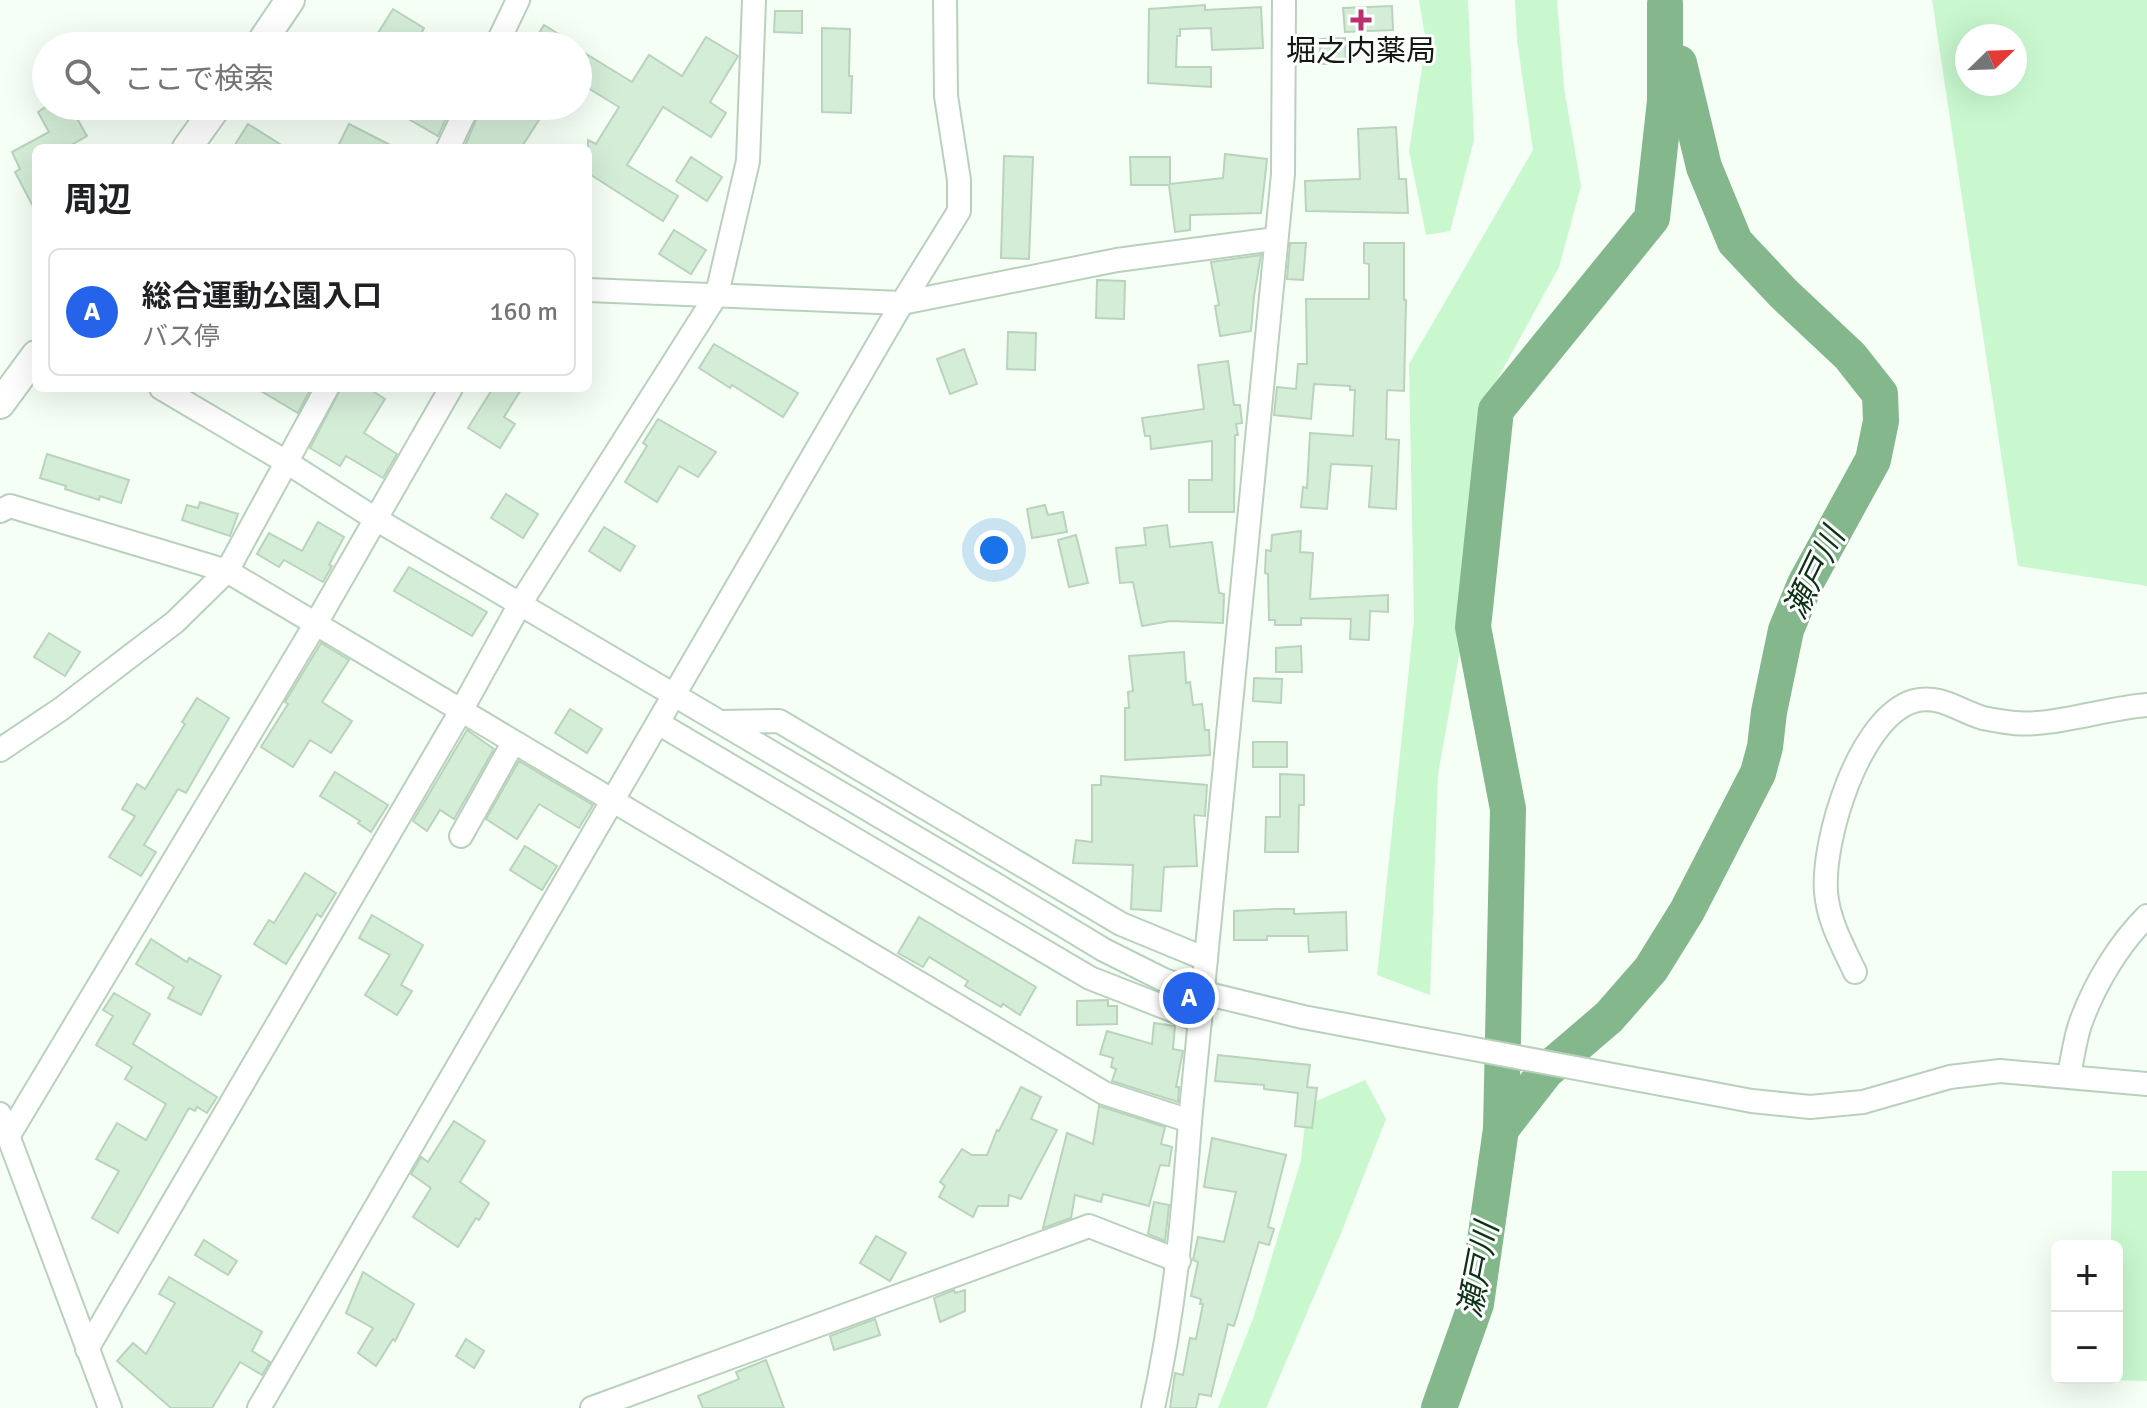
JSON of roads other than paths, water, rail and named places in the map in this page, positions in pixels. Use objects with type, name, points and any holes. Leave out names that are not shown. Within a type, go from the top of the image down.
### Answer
[{"type":"main road","points":[[268,32],[290,0]]},
{"type":"main road","points":[[190,144],[207,120]]},
{"type":"main road","points":[[0,404],[32,360]]},
{"type":"street","points":[[503,32],[518,0]]},
{"type":"street","points":[[87,1349],[461,711],[520,604],[717,294],[748,161],[754,0]]},
{"type":"street","points":[[259,1408],[902,303],[959,211],[959,180],[946,96],[945,0]]},
{"type":"street","points":[[1153,1408],[1167,1345],[1179,1261],[1283,174],[1284,0]]},
{"type":"street","points":[[450,144],[461,120]]},
{"type":"street","points":[[592,290],[902,303],[1117,260],[1275,239]]},
{"type":"street","points":[[168,392],[374,518],[1104,950],[1164,980],[1303,1017],[1752,1101],[1810,1107],[1863,1102],[1963,1075],[2000,1071],[2147,1084]]},
{"type":"street","points":[[0,750],[61,709],[175,622],[227,571],[325,392]]},
{"type":"street","points":[[110,1408],[4,1125],[315,625],[449,392]]},
{"type":"street","points":[[0,511],[10,506],[227,571],[1104,1093],[1190,1121]]},
{"type":"street","points":[[1855,972],[1831,919],[1825,891],[1828,855],[1849,780],[1862,752],[1881,723],[1896,708],[1916,700],[1939,700],[1983,718],[2017,723],[2147,705]]},
{"type":"street","points":[[720,722],[779,721],[1121,924],[1206,959]]},
{"type":"street","points":[[658,723],[1090,978],[1200,1021]]},
{"type":"street","points":[[461,836],[513,743]]},
{"type":"street","points":[[2069,1075],[2081,1020],[2107,968],[2147,916]]},
{"type":"street","points":[[592,1408],[1089,1226],[1179,1261]]},
{"type":"waterway","name":"瀬戸川","points":[[1439,1408],[1476,1304],[1501,1129],[1508,809],[1473,627],[1496,410],[1652,218],[1665,101],[1665,4]]},
{"type":"waterway","name":"瀬戸川","points":[[1501,1129],[1546,1071],[1609,1017],[1651,969],[1687,911],[1758,773],[1786,630],[1805,584],[1873,460],[1881,421],[1880,394],[1850,356],[1783,293],[1735,242],[1704,167],[1679,63]]},
{"type":"place","name":"堀之内薬局","points":[[1361,20]]},
{"type":"place","name":"総合運動公園入口","points":[[1189,998]]}]
